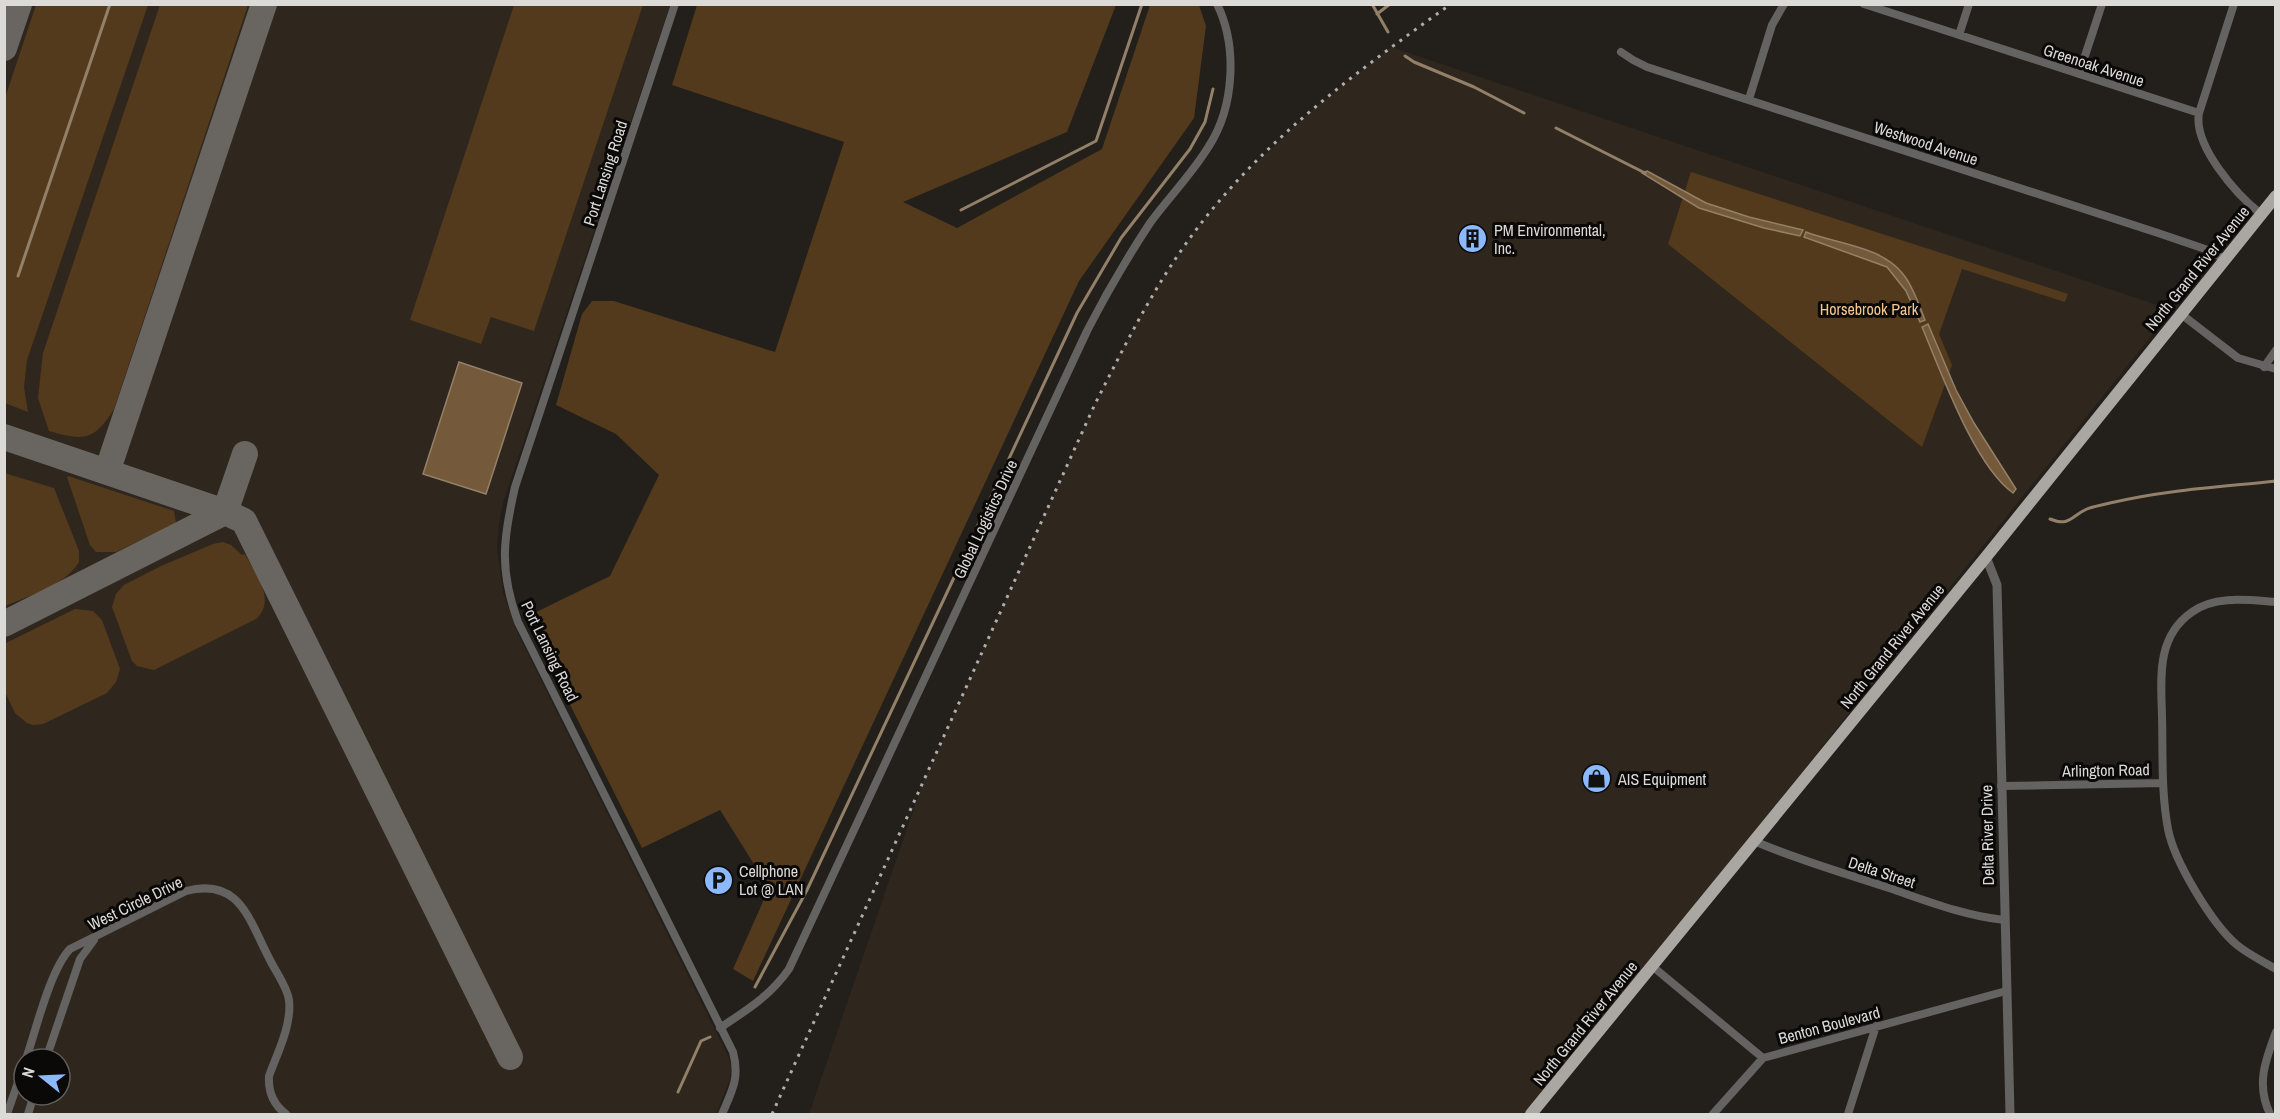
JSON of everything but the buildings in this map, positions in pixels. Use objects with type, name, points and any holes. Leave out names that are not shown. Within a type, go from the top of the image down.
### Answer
[{"type":"main road","name":"North Grand River Avenue","points":[[1531,1114],[1986,557],[2276,196]]},
{"type":"street","name":"Port Lansing Road","points":[[675,4],[514,487],[504,549],[509,597],[518,622],[733,1052],[737,1066],[736,1077],[732,1093],[722,1114]]},
{"type":"street","name":"Global Logistics Drive","points":[[720,1028],[761,1001],[776,987],[789,969],[1087,331],[1123,264],[1210,144],[1222,117],[1229,88],[1230,57],[1227,33],[1217,4]]},
{"type":"street","points":[[1749,99],[1772,25],[1784,4]]},
{"type":"street","name":"Greenoak Avenue","points":[[1864,4],[2199,113]]},
{"type":"street","points":[[1959,35],[1969,4]]},
{"type":"street","points":[[2079,74],[2102,4]]},
{"type":"street","points":[[2234,4],[2199,113],[2199,125],[2206,147],[2233,190],[2261,214]]},
{"type":"street","name":"Westwood Avenue","points":[[1621,52],[1647,67],[2158,233],[2208,250],[2224,259]]},
{"type":"street","points":[[2181,314],[2238,358],[2276,369]]},
{"type":"street","points":[[2264,367],[2276,350]]},
{"type":"street","name":"Delta River Drive","points":[[1986,557],[1997,585],[2010,1114]]},
{"type":"street","points":[[2163,783],[2161,671],[2163,656],[2172,632],[2193,611],[2210,604],[2231,600],[2276,602]]},
{"type":"street","name":"Arlington Road","points":[[2001,786],[2163,783],[2168,832],[2181,866],[2226,935],[2247,952],[2276,969]]},
{"type":"street","name":"Delta Street","points":[[1754,841],[1783,854],[1950,908],[1986,918],[2004,920]]},
{"type":"street","name":"West Circle Drive","points":[[30,1047],[63,956],[70,949],[186,891],[200,887],[224,892],[241,904],[289,1001],[287,1023],[268,1084],[274,1103],[286,1114]]},
{"type":"street","points":[[50,1047],[80,959],[97,936]]},
{"type":"street","name":"Benton Boulevard","points":[[1652,966],[1763,1058],[2006,991]]},
{"type":"street","points":[[1848,1114],[1876,1026]]},
{"type":"street","points":[[2270,1114],[2265,1103],[2262,1079],[2263,1068],[2276,1032]]},
{"type":"street","points":[[1713,1114],[1763,1058]]},
{"type":"street","points":[[7,1114],[12,1100]]},
{"type":"shaded area","points":[[5,5],[670,5],[503,503],[497,548],[503,593],[519,636],[729,1058],[731,1069],[729,1082],[716,1114],[5,1114]]},
{"type":"shaded area","points":[[1391,47],[2172,310],[1528,1114],[809,1114],[922,785],[1095,404],[1147,302],[1190,238],[1225,193],[1310,112]]},
{"type":"shaded area","points":[[1647,171],[1706,203],[1749,217],[1803,230],[1800,236],[1764,228],[1699,208],[1642,173]]},
{"type":"shaded area","points":[[1806,232],[1858,247],[1883,257],[1894,265],[1910,284],[1925,320],[1920,322],[1906,291],[1887,267],[1804,237]]},
{"type":"shaded area","points":[[1928,324],[1956,390],[2016,489],[2013,493],[1985,462],[1972,440],[1922,327]]},
{"type":"shaded area","points":[[459,362],[522,383],[486,494],[423,474]]},
{"type":"green space","points":[[36,5],[148,5],[27,360],[24,387],[28,412],[5,403],[5,98]]},
{"type":"green space","points":[[160,5],[248,5],[114,409],[94,433],[80,437],[61,434],[49,431],[38,398],[43,353]]},
{"type":"green space","points":[[514,5],[643,5],[534,331],[491,317],[481,344],[410,320]]},
{"type":"green space","points":[[697,5],[1116,5],[1067,132],[903,202],[957,228],[1102,149],[1150,5],[1199,5],[1206,26],[1194,118],[1079,281],[753,981],[733,969],[769,888],[720,810],[642,848],[526,617],[610,576],[659,475],[616,434],[556,405],[582,314],[592,301],[614,301],[775,352],[844,142],[672,85]]},
{"type":"green space","name":"Horsebrook Park","points":[[1691,172],[2068,294],[2065,302],[1962,269],[1939,334],[1952,365],[1922,447],[1668,244]]},
{"type":"green space","points":[[4,473],[54,488],[79,551],[79,562],[64,578],[5,606]]},
{"type":"green space","points":[[68,476],[174,511],[176,523],[116,552],[96,552],[90,545]]},
{"type":"green space","points":[[223,542],[231,545],[242,555],[245,554],[262,587],[265,604],[262,612],[256,619],[154,670],[137,666],[132,661],[112,607],[116,594],[124,585],[161,566]]},
{"type":"green space","points":[[75,609],[93,611],[102,620],[120,669],[116,682],[107,693],[43,724],[27,723],[15,713],[5,692],[6,643]]},
{"type":"waterway","points":[[18,276],[110,4]]},
{"type":"waterway","points":[[961,210],[1096,141],[1142,4]]},
{"type":"waterway","points":[[1372,4],[1388,32]]},
{"type":"waterway","points":[[1377,14],[1390,4]]},
{"type":"waterway","points":[[1405,56],[1474,87],[1524,113]]},
{"type":"waterway","points":[[977,527],[1077,313],[1121,238],[1190,149],[1205,122],[1213,89]]},
{"type":"waterway","points":[[1556,128],[1645,173]]},
{"type":"waterway","points":[[2050,519],[2062,522],[2092,507],[2151,495],[2276,481]]},
{"type":"waterway","points":[[755,987],[807,890],[967,550]]},
{"type":"waterway","points":[[678,1092],[701,1041],[710,1037]]},
{"type":"taxiway","points":[[4,48],[19,4]]},
{"type":"taxiway","points":[[107,472],[264,4]]},
{"type":"taxiway","points":[[4,437],[225,512],[245,454]]},
{"type":"taxiway","points":[[4,624],[225,512],[244,521],[510,1057]]},
{"type":"railway","points":[[772,1114],[1095,404],[1163,278],[1217,203],[1278,140],[1345,83],[1451,4]]},
{"type":"place","name":"PM Environmental, Inc.","points":[[1473,239]]},
{"type":"place","name":"AIS Equipment","points":[[1597,779]]},
{"type":"place","name":"Cellphone Lot @ LAN","points":[[718,880]]}]
